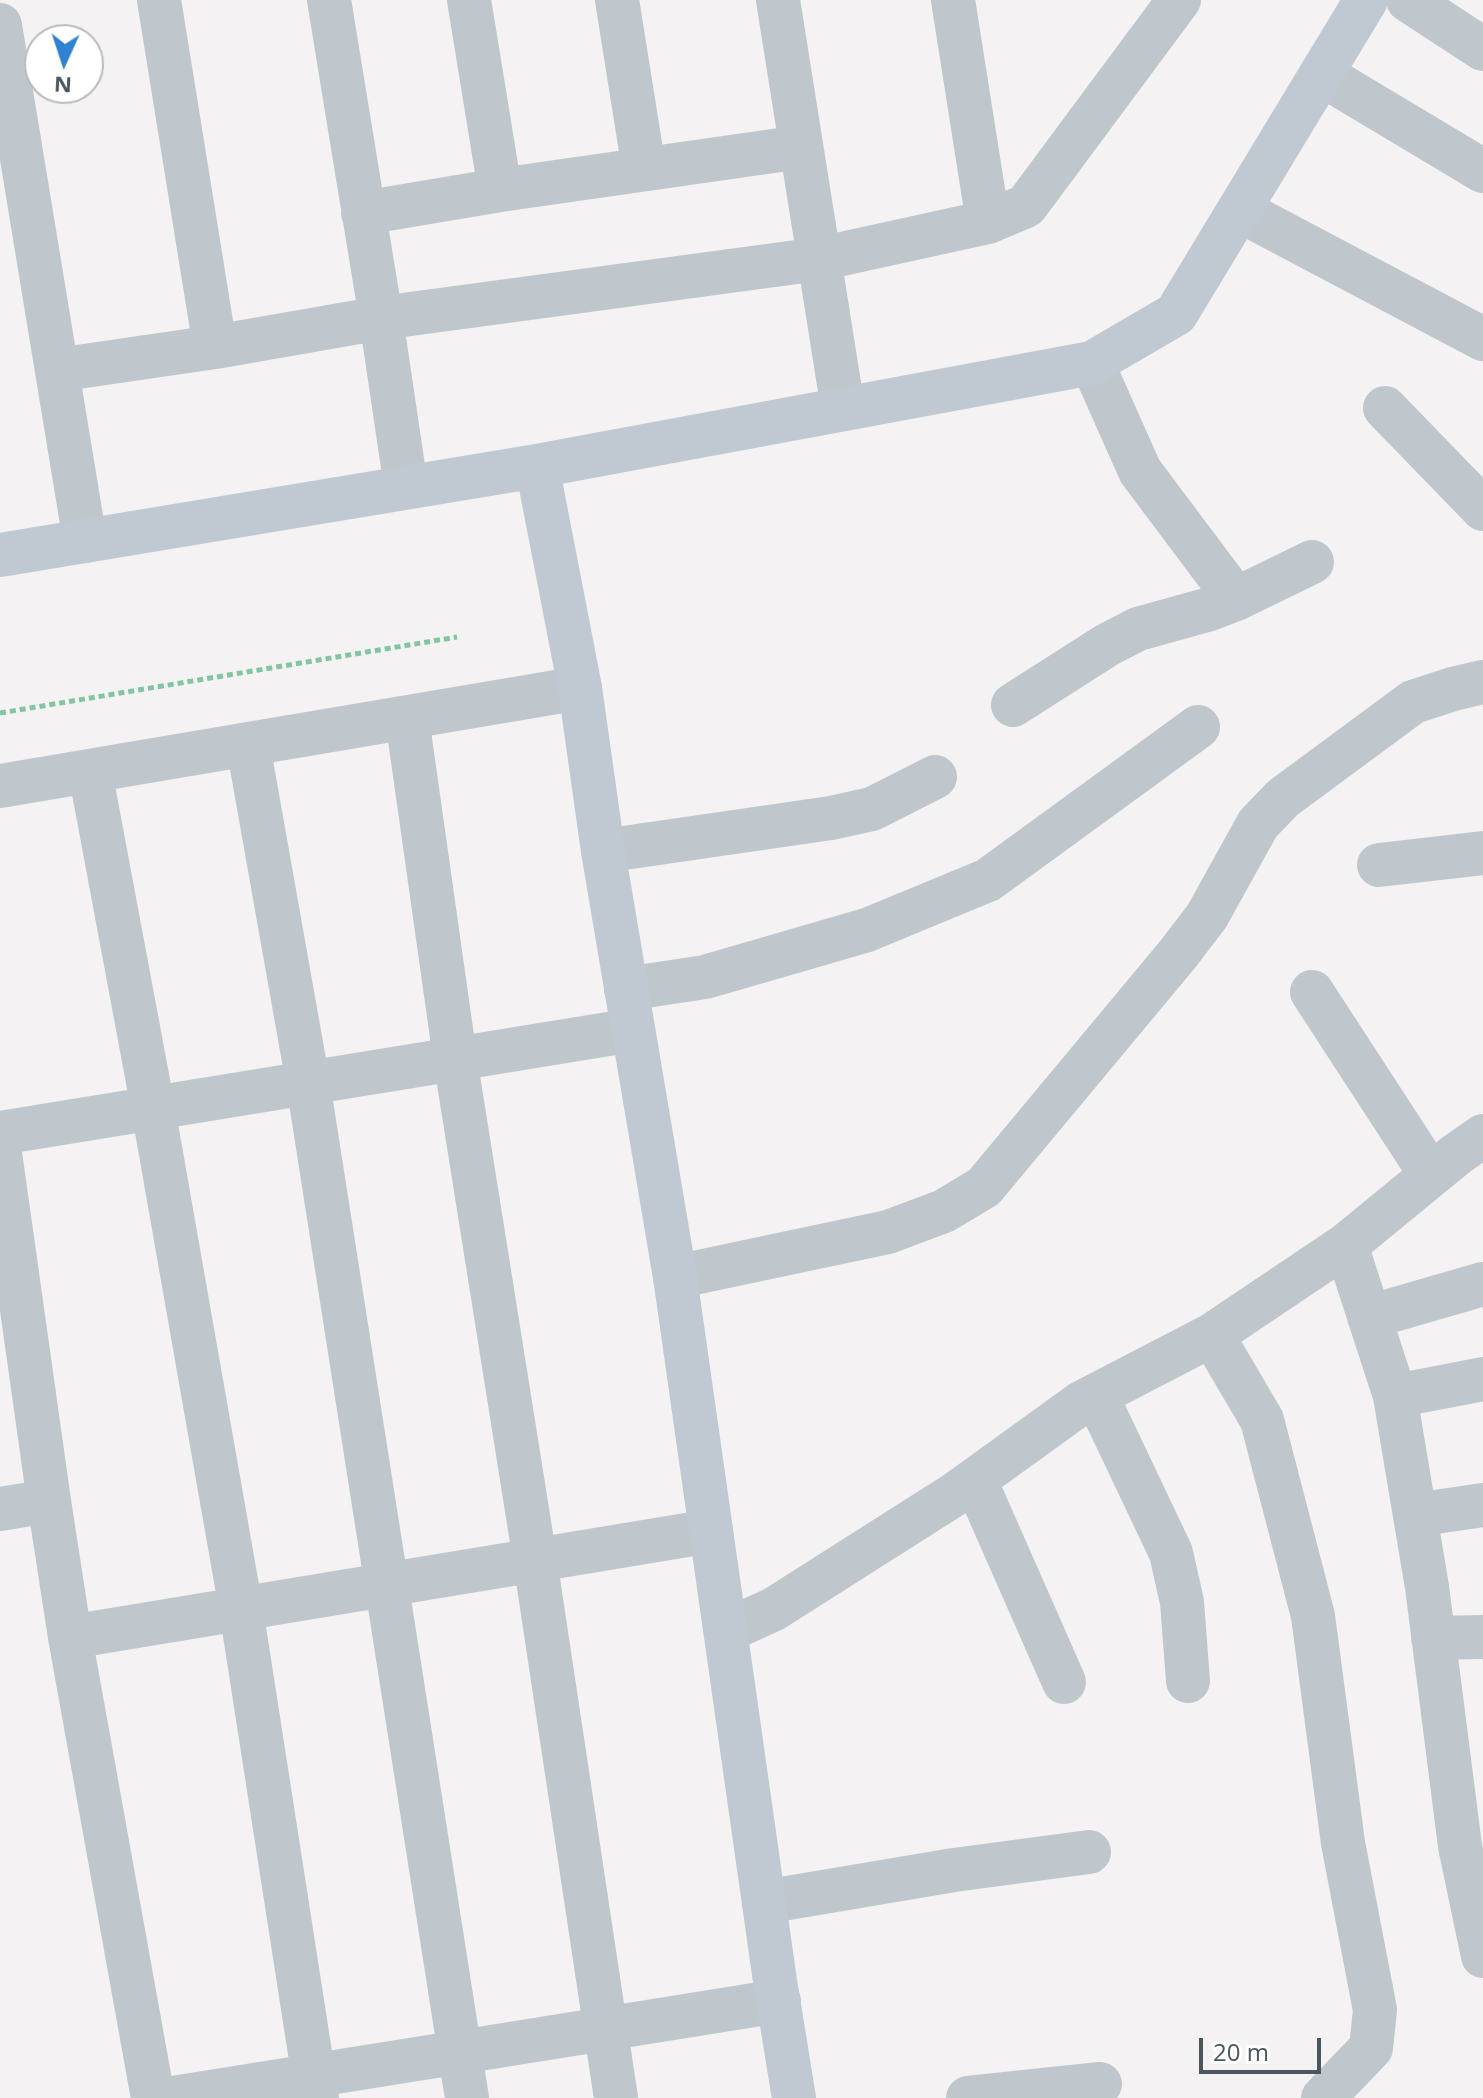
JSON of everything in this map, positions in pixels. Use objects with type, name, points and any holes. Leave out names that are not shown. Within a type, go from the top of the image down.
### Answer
[{"type":"street","points":[[159,0],[215,347]]},
{"type":"street","points":[[329,0],[406,487]]},
{"type":"street","points":[[469,0],[500,190]]},
{"type":"street","points":[[617,0],[644,169]]},
{"type":"street","points":[[778,0],[843,409]]},
{"type":"street","points":[[988,0],[957,21],[988,222]]},
{"type":"street","points":[[57,370],[381,318],[819,259],[988,222],[1026,206],[1179,0]]},
{"type":"street","points":[[0,555],[537,466],[1092,363],[1176,314],[1366,0]]},
{"type":"street","points":[[1408,0],[1483,49]]},
{"type":"street","points":[[1,36],[85,541]]},
{"type":"street","points":[[1321,74],[1483,171]]},
{"type":"street","points":[[363,213],[801,147]]},
{"type":"street","points":[[1239,210],[1483,339]]},
{"type":"street","points":[[1092,363],[1140,471],[1236,599]]},
{"type":"street","points":[[1385,408],[1483,509]]},
{"type":"street","points":[[537,466],[580,688],[603,851],[675,1277],[794,2098]]},
{"type":"street","points":[[1013,705],[1107,645],[1138,629],[1236,599],[1312,562]]},
{"type":"street","points":[[675,1277],[888,1232],[944,1211],[984,1187],[1178,954],[1207,916],[1258,824],[1283,798],[1413,702],[1483,682]]},
{"type":"street","points":[[0,786],[580,688]]},
{"type":"street","points":[[407,718],[455,1058],[616,2098]]},
{"type":"street","points":[[0,1133],[455,1058],[630,1009],[705,977],[867,930],[988,880],[1198,727]]},
{"type":"street","points":[[248,745],[308,1083],[467,2098]]},
{"type":"street","points":[[90,771],[241,1609],[315,2087]]},
{"type":"street","points":[[603,851],[831,818],[872,809],[935,777]]},
{"type":"street","points":[[1379,865],[1483,853]]},
{"type":"street","points":[[1312,992],[1431,1175]]},
{"type":"street","points":[[726,1631],[774,1609],[955,1494],[1081,1403],[1212,1335],[1346,1245],[1483,1136]]},
{"type":"street","points":[[0,1153],[70,1637],[153,2098]]},
{"type":"street","points":[[1346,1245],[1395,1396],[1433,1638],[1460,1846],[1483,1956]]},
{"type":"street","points":[[1369,1317],[1483,1284]]},
{"type":"street","points":[[1212,1335],[1262,1420],[1313,1616],[1343,1843],[1375,2010],[1371,2048],[1323,2098]]},
{"type":"street","points":[[1395,1396],[1483,1379]]},
{"type":"street","points":[[1096,1395],[1171,1553],[1182,1602],[1188,1681]]},
{"type":"street","points":[[975,1480],[1064,1682]]},
{"type":"street","points":[[0,1509],[49,1501]]},
{"type":"street","points":[[1415,1515],[1483,1505]]},
{"type":"street","points":[[70,1637],[711,1531]]},
{"type":"street","points":[[1433,1638],[1483,1637]]},
{"type":"street","points":[[764,1902],[954,1870],[1089,1852]]},
{"type":"street","points":[[173,2098],[315,2087],[460,2052],[779,2001]]},
{"type":"street","points":[[968,2098],[1100,2084]]},
{"type":"path","points":[[0,713],[457,637]]}]
